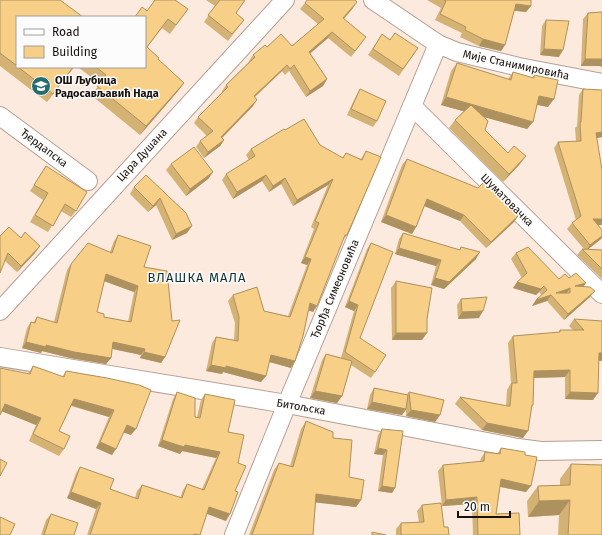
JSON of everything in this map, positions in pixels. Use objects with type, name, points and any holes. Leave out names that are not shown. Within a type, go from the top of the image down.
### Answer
[{"type":"street","name":"Цара Душана","points":[[0,311],[285,0]]},
{"type":"street","name":"Мије Станимировића","points":[[373,0],[438,44],[457,52],[482,59],[602,83]]},
{"type":"street","name":"Ђорђа Симеоновића","points":[[234,535],[287,404],[438,44]]},
{"type":"street","name":"Шуматовачка","points":[[412,106],[602,294]]},
{"type":"street","name":"Ђердапска","points":[[0,116],[88,181]]},
{"type":"street","name":"Битољска","points":[[0,357],[287,404],[518,448],[541,451],[602,450]]},
{"type":"building","points":[[0,0],[60,0],[82,16],[16,16],[16,65],[0,53]]},
{"type":"building","points":[[155,0],[175,0],[188,9],[176,25],[168,19],[147,47],[184,83],[146,126],[97,86],[106,75],[97,68],[146,68],[146,16],[136,16],[142,7],[147,11]]},
{"type":"building","points":[[220,0],[245,0],[236,13],[244,20],[232,34],[208,15]]},
{"type":"building","points":[[307,0],[355,0],[357,2],[343,18],[366,37],[355,51],[332,32],[309,52],[327,79],[310,91],[294,65],[290,69],[287,65],[254,96],[257,100],[221,137],[224,140],[208,152],[200,141],[213,131],[198,117],[228,87],[226,85],[255,57],[253,55],[265,45],[267,47],[281,34],[292,46],[324,19],[305,3]]},
{"type":"building","points":[[444,0],[531,0],[531,6],[516,4],[505,45],[483,39],[465,30],[466,27],[440,14],[446,1]]},
{"type":"building","points":[[602,12],[602,59],[585,59],[588,13]]},
{"type":"building","points":[[546,20],[569,21],[563,50],[544,49]]},
{"type":"building","points":[[395,33],[418,48],[403,69],[373,49],[382,34],[390,40]]},
{"type":"building","points":[[457,63],[511,80],[513,72],[534,78],[534,75],[558,80],[554,99],[539,96],[533,122],[446,97]]},
{"type":"building","points":[[19,68],[72,68],[53,94]]},
{"type":"building","points":[[360,89],[386,101],[377,121],[351,109]]},
{"type":"building","points":[[583,89],[602,90],[602,132],[596,133],[602,170],[602,219],[593,219],[602,230],[602,236],[590,245],[572,223],[581,216],[558,142],[581,141],[580,122]]},
{"type":"building","points":[[471,105],[488,121],[485,130],[508,153],[514,146],[526,156],[509,174],[455,120]]},
{"type":"building","points":[[304,119],[320,145],[343,158],[346,153],[362,160],[366,151],[381,157],[347,235],[345,235],[317,306],[310,303],[303,336],[295,361],[271,355],[266,376],[226,366],[226,368],[211,365],[216,337],[238,341],[239,317],[233,295],[257,287],[264,311],[290,317],[311,259],[305,257],[319,223],[315,221],[333,179],[297,200],[285,178],[273,186],[266,175],[237,192],[226,174],[255,156],[251,149]]},
{"type":"building","points":[[194,147],[213,172],[190,189],[171,164]]},
{"type":"building","points":[[407,159],[478,188],[483,183],[486,183],[519,215],[491,242],[464,215],[427,199],[416,227],[386,215]]},
{"type":"building","points":[[46,166],[87,192],[76,211],[65,204],[53,226],[35,215],[48,193],[34,185]]},
{"type":"building","points":[[146,175],[186,213],[192,226],[176,234],[160,198],[153,206],[134,187]]},
{"type":"building","points":[[9,227],[21,238],[25,232],[40,246],[21,266],[8,253],[0,273],[0,236]]},
{"type":"building","points":[[403,233],[460,250],[461,247],[480,252],[449,282],[435,278],[441,260],[399,248]]},
{"type":"building","points":[[118,235],[151,246],[144,267],[167,271],[172,321],[180,320],[165,357],[144,352],[145,349],[113,342],[111,358],[74,352],[46,345],[46,347],[26,342],[31,322],[35,323],[37,317],[57,323],[71,264],[88,243],[112,253]],"holes":[[[106,274],[138,286],[131,322],[104,317],[104,314],[97,312]]]},
{"type":"building","points":[[371,243],[393,252],[360,338],[386,355],[375,372],[345,352],[358,305],[349,301]]},
{"type":"building","points":[[528,247],[559,279],[565,274],[569,278],[576,273],[586,283],[575,286],[590,287],[595,291],[568,314],[551,295],[536,300],[547,290],[544,286],[541,289],[517,282],[527,273],[516,253]],"holes":[[[570,288],[570,293],[556,293]]]},
{"type":"building","points":[[582,249],[602,250],[602,269]]},
{"type":"building","points":[[396,281],[432,288],[427,319],[427,333],[396,333]]},
{"type":"building","points":[[487,297],[483,311],[462,312],[461,299]]},
{"type":"building","points":[[574,319],[602,321],[602,353],[599,353],[598,393],[570,392],[570,370],[534,371],[533,405],[528,431],[487,423],[460,397],[510,406],[512,383],[517,383],[513,336],[560,332],[560,330],[584,330]]},
{"type":"building","points":[[326,354],[352,361],[342,396],[315,391]]},
{"type":"building","points":[[33,366],[64,377],[66,371],[139,385],[151,390],[136,429],[127,425],[116,449],[100,442],[114,410],[74,399],[59,431],[70,436],[64,449],[33,434],[41,418],[5,404],[0,415],[0,368],[30,374]]},
{"type":"building","points":[[374,388],[408,395],[406,409],[372,402]]},
{"type":"building","points":[[177,392],[195,398],[195,417],[200,418],[205,394],[235,400],[228,432],[244,435],[238,463],[246,466],[235,491],[238,492],[230,514],[209,507],[200,535],[90,535],[101,503],[71,492],[80,467],[114,479],[110,489],[138,499],[142,485],[182,498],[187,484],[204,490],[220,452],[185,445],[184,447],[162,440]]},
{"type":"building","points":[[409,392],[444,400],[440,415],[411,410]]},
{"type":"building","points":[[306,421],[333,432],[333,438],[352,440],[349,477],[364,480],[361,500],[316,494],[313,535],[252,535],[279,463],[293,467]]},
{"type":"building","points":[[382,429],[403,431],[395,488],[382,486],[387,450],[378,448]]},
{"type":"building","points":[[501,448],[525,452],[525,455],[537,457],[531,486],[501,479],[496,514],[519,513],[520,535],[478,535],[477,497],[446,500],[443,465],[484,461],[485,452],[500,454]]},
{"type":"building","points":[[0,459],[7,463],[0,476]]},
{"type":"building","points":[[571,464],[602,465],[602,535],[568,535],[570,500],[539,501],[538,486],[570,485]]},
{"type":"building","points":[[441,503],[444,527],[448,527],[449,535],[401,535],[401,523],[424,522],[422,505]]},
{"type":"building","points":[[51,514],[78,523],[74,535],[44,535]]},
{"type":"building","points":[[0,517],[15,524],[10,535],[0,535]]},
{"type":"building","points":[[372,532],[386,535],[372,535]]},
{"type":"place","name":"ОШ Љубица Радосављавић Нада","points":[[41,86]]},
{"type":"district","name":"ВЛАШКА МАЛА","points":[[197,277]]}]
